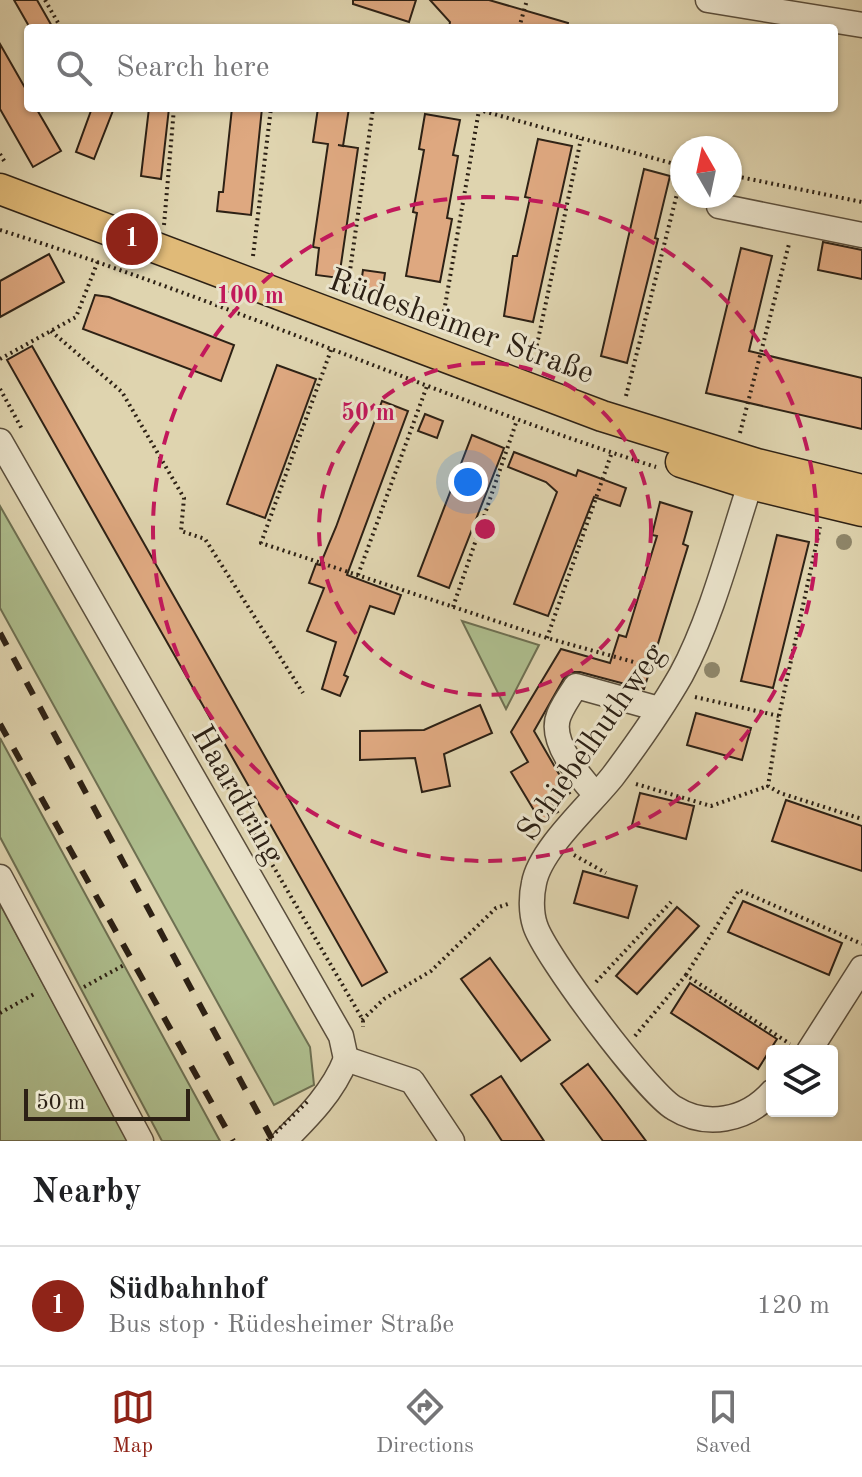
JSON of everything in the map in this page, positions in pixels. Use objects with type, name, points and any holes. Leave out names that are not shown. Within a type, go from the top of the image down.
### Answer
[{"type":"main road","name":"Rüdesheimer Straße","points":[[0,189],[561,401],[748,464],[825,503],[862,511]]},
{"type":"main road","name":"Rüdesheimer Straße","points":[[0,211],[554,419],[862,490]]},
{"type":"street","points":[[708,0],[862,25]]},
{"type":"street","points":[[729,208],[862,235]]},
{"type":"street","name":"Haardtring","points":[[0,441],[344,1047]]},
{"type":"street","name":"Schiebelhuthweg","points":[[532,900],[534,880],[554,845],[604,786],[670,692],[695,646],[748,464]]},
{"type":"street","points":[[604,786],[575,772],[557,729],[557,717],[576,686],[670,692]]},
{"type":"street","points":[[0,877],[141,1141]]},
{"type":"street","points":[[532,900],[534,924],[545,948],[581,999],[665,1103],[686,1116],[722,1130],[766,1096]]},
{"type":"street","points":[[805,1045],[862,968]]},
{"type":"street","points":[[284,1141],[312,1104],[338,1080],[344,1047],[412,1081],[452,1141]]},
{"type":"path","points":[[45,0],[59,24]]},
{"type":"path","points":[[520,24],[527,0]]},
{"type":"path","points":[[163,235],[174,112]]},
{"type":"path","points":[[253,257],[271,112]]},
{"type":"path","points":[[345,307],[372,112]]},
{"type":"path","points":[[439,342],[479,112]]},
{"type":"path","points":[[498,112],[670,163]]},
{"type":"path","points":[[530,374],[581,139]]},
{"type":"path","points":[[742,177],[862,202]]},
{"type":"path","points":[[624,407],[674,208]]},
{"type":"path","points":[[748,464],[795,221]]},
{"type":"path","points":[[0,230],[98,261],[517,420],[657,467]]},
{"type":"path","points":[[0,359],[76,317],[98,261]]},
{"type":"path","points":[[51,331],[122,392],[184,498],[181,531],[205,539],[303,693]]},
{"type":"path","points":[[332,350],[261,543],[547,638],[670,692],[779,716]]},
{"type":"path","points":[[358,575],[427,386]]},
{"type":"path","points":[[453,607],[517,420]]},
{"type":"path","points":[[547,638],[612,452]]},
{"type":"path","points":[[768,786],[779,716],[825,503]]},
{"type":"path","points":[[604,786],[711,806],[768,786],[780,793],[862,819]]},
{"type":"path","points":[[554,845],[606,873]]},
{"type":"path","points":[[622,1051],[686,975],[739,890],[862,944]]},
{"type":"path","points":[[344,1047],[384,999],[431,971],[496,908],[532,900]]},
{"type":"path","points":[[581,999],[671,902]]},
{"type":"path","points":[[0,1013],[124,965]]},
{"type":"path","points":[[686,975],[796,1045]]},
{"type":"path","points":[[267,1141],[312,1104]]},
{"type":"green space","points":[[0,506],[310,1047],[314,1085],[274,1105],[0,608]]},
{"type":"green space","points":[[462,621],[539,645],[506,709]]},
{"type":"green space","points":[[0,738],[220,1141],[162,1141],[0,837]]},
{"type":"green space","points":[[0,904],[128,1141],[0,1141]]},
{"type":"building","points":[[14,0],[37,0],[51,24],[28,24]]},
{"type":"building","points":[[353,0],[416,0],[409,22],[353,4]]},
{"type":"building","points":[[430,0],[489,0],[568,23],[450,24]]},
{"type":"building","points":[[0,44],[24,86],[24,112],[38,112],[61,151],[33,167],[0,109]]},
{"type":"building","points":[[91,112],[112,112],[94,159],[76,152]]},
{"type":"building","points":[[149,112],[169,112],[161,179],[141,176]]},
{"type":"building","points":[[232,112],[262,112],[251,215],[217,211],[219,192],[223,192]]},
{"type":"building","points":[[317,112],[348,112],[343,146],[358,148],[339,278],[316,275],[319,248],[313,247],[328,144],[313,142]]},
{"type":"building","points":[[425,114],[460,120],[453,155],[458,156],[447,218],[452,219],[440,282],[406,276],[417,213],[413,212],[424,150],[419,149]]},
{"type":"building","points":[[538,139],[572,146],[533,322],[504,316],[513,256],[517,256],[530,198],[525,197]]},
{"type":"building","points":[[644,169],[670,176],[655,238],[658,239],[627,363],[601,356]]},
{"type":"building","points":[[823,242],[862,250],[862,279],[818,270]]},
{"type":"building","points":[[741,248],[772,256],[749,351],[862,378],[862,429],[706,393]]},
{"type":"building","points":[[49,254],[64,282],[0,317],[0,281]]},
{"type":"building","points":[[363,270],[385,273],[382,294],[360,291]]},
{"type":"building","points":[[95,295],[109,297],[234,345],[221,381],[83,329]]},
{"type":"building","points":[[32,346],[387,972],[362,986],[7,360]]},
{"type":"building","points":[[277,365],[316,379],[265,518],[227,504]]},
{"type":"building","points":[[382,401],[408,411],[347,575],[401,595],[394,614],[370,606],[344,675],[348,677],[340,696],[322,689],[336,642],[307,631],[324,588],[309,583],[336,527]]},
{"type":"building","points":[[425,414],[443,421],[437,438],[418,431]]},
{"type":"building","points":[[472,435],[504,448],[449,588],[418,576]]},
{"type":"building","points":[[514,452],[576,476],[578,470],[626,488],[620,506],[594,497],[548,616],[514,604],[557,492],[546,482],[508,467]]},
{"type":"building","points":[[660,502],[692,512],[683,544],[688,546],[644,689],[580,672],[570,672],[564,678],[534,731],[570,793],[552,803],[558,812],[541,822],[511,772],[528,762],[511,732],[561,649],[610,663],[619,635],[626,637],[631,621],[657,536],[652,535]]},
{"type":"building","points":[[777,535],[809,542],[773,688],[741,681]]},
{"type":"building","points":[[480,705],[492,733],[444,754],[450,786],[422,792],[415,758],[360,760],[360,731],[424,730]]},
{"type":"building","points":[[696,713],[751,728],[742,760],[687,745]]},
{"type":"building","points":[[640,793],[694,806],[686,839],[632,825]]},
{"type":"building","points":[[786,800],[862,826],[862,871],[772,841]]},
{"type":"building","points":[[583,871],[637,886],[628,918],[574,903]]},
{"type":"building","points":[[743,901],[842,943],[829,975],[728,932]]},
{"type":"building","points":[[677,907],[699,926],[637,994],[616,976]]},
{"type":"building","points":[[490,958],[550,1040],[521,1061],[461,979]]},
{"type":"building","points":[[690,983],[777,1039],[773,1045],[766,1045],[766,1056],[758,1069],[671,1013]]},
{"type":"building","points":[[588,1064],[646,1141],[603,1141],[561,1084]]},
{"type":"building","points":[[501,1076],[544,1141],[502,1141],[471,1095]]},
{"type":"railway","points":[[0,633],[273,1141]]},
{"type":"railway","points":[[0,724],[233,1141]]},
{"type":"place","name":"Südbahnhof","points":[[132,239]]}]
